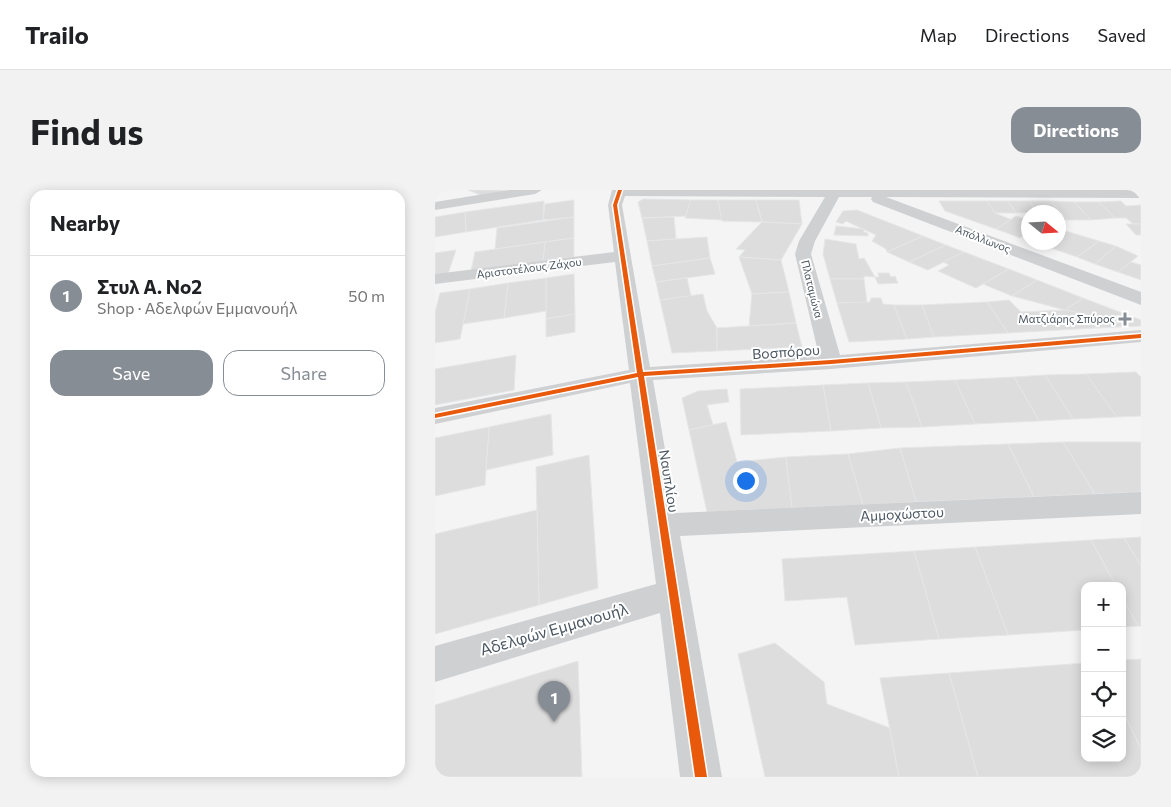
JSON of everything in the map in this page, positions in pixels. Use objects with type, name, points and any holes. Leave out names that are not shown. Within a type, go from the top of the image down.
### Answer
[{"type":"street","points":[[435,206],[535,190]]},
{"type":"street","points":[[619,191],[1138,194]]},
{"type":"street","name":"Ναυπλίου","points":[[619,191],[615,205],[622,256],[701,777]]},
{"type":"street","name":"Απόλλωνος","points":[[857,192],[1141,299]]},
{"type":"street","name":"Πλαταμώνα","points":[[831,362],[803,254],[807,241],[834,193]]},
{"type":"street","name":"Αριστοτέλους Ζάχου","points":[[435,280],[622,256]]},
{"type":"street","name":"Βοσπόρου","points":[[435,416],[641,374],[831,362],[1141,336]]},
{"type":"street","name":"Αμμοχώστου","points":[[663,525],[1141,503]]},
{"type":"street","name":"Αδελφών Εμμανουήλ","points":[[435,664],[673,594]]},
{"type":"building","points":[[468,190],[505,190],[485,197]]},
{"type":"building","points":[[643,199],[691,200],[686,216],[642,218],[638,202]]},
{"type":"building","points":[[574,200],[574,217],[543,220],[545,204]]},
{"type":"building","points":[[691,200],[718,200],[722,220],[685,218]]},
{"type":"building","points":[[718,200],[756,200],[762,222],[722,221]]},
{"type":"building","points":[[756,200],[799,200],[802,224],[762,222]]},
{"type":"building","points":[[544,201],[543,220],[466,232],[465,212]]},
{"type":"building","points":[[939,201],[987,201],[995,213],[1012,220],[996,229],[945,211]]},
{"type":"building","points":[[987,201],[1008,201],[1016,213],[995,213]]},
{"type":"building","points":[[1008,201],[1029,201],[1032,205],[1021,205],[1021,213],[1016,213]]},
{"type":"building","points":[[1029,201],[1051,201],[1055,205],[1032,205]]},
{"type":"building","points":[[1051,201],[1074,202],[1091,220],[1068,220],[1066,218],[1066,205],[1055,205]]},
{"type":"building","points":[[1121,201],[1126,206],[1141,205],[1141,224],[1133,224],[1126,218],[1115,218],[1099,202]]},
{"type":"building","points":[[1074,202],[1099,202],[1115,218],[1091,220]]},
{"type":"building","points":[[857,210],[923,236],[887,252],[886,249],[872,241],[876,235],[846,221],[843,224],[836,222],[843,211]]},
{"type":"building","points":[[465,212],[466,232],[435,237],[435,217]]},
{"type":"building","points":[[1016,216],[1021,218],[1020,238],[996,229]]},
{"type":"building","points":[[574,217],[574,238],[495,249],[497,228]]},
{"type":"building","points":[[674,217],[676,239],[647,241],[642,218]]},
{"type":"building","points":[[762,222],[802,224],[781,260],[739,257],[745,250],[736,249]]},
{"type":"building","points":[[1126,224],[1141,224],[1141,235],[1136,235]]},
{"type":"building","points":[[836,226],[864,229],[868,236],[834,235]]},
{"type":"building","points":[[1066,231],[1099,241],[1077,257],[1057,250],[1066,250]]},
{"type":"building","points":[[923,236],[946,245],[909,262],[887,252]]},
{"type":"building","points":[[707,237],[710,258],[652,266],[647,241]]},
{"type":"building","points":[[574,238],[574,257],[543,261],[545,242]]},
{"type":"building","points":[[825,239],[856,244],[859,259],[864,258],[875,277],[864,276],[864,279],[830,279],[823,254]]},
{"type":"building","points":[[1099,241],[1116,246],[1095,264],[1077,257]]},
{"type":"building","points":[[545,242],[543,261],[471,271],[475,252]]},
{"type":"building","points":[[946,245],[964,252],[928,270],[909,262]]},
{"type":"building","points":[[1116,246],[1138,256],[1118,272],[1095,264]]},
{"type":"building","points":[[456,250],[448,274],[435,276],[435,253]]},
{"type":"building","points":[[964,252],[1009,269],[976,288],[938,271],[949,265],[943,262]]},
{"type":"building","points":[[739,257],[781,260],[789,292],[752,294]]},
{"type":"building","points":[[710,258],[715,274],[656,282],[652,266]]},
{"type":"building","points":[[1131,262],[1141,265],[1141,280],[1118,272]]},
{"type":"building","points":[[1009,269],[1037,280],[1012,296],[983,284]]},
{"type":"building","points":[[878,273],[889,273],[891,277],[895,276],[898,283],[878,284],[875,277],[879,277]]},
{"type":"building","points":[[574,274],[575,314],[546,319],[546,278]]},
{"type":"building","points":[[546,278],[546,311],[504,318],[508,283]]},
{"type":"building","points":[[687,278],[691,296],[660,300],[656,282]]},
{"type":"building","points":[[830,279],[864,279],[867,303],[837,303]]},
{"type":"building","points":[[1037,280],[1083,298],[1065,310],[1012,296]]},
{"type":"building","points":[[508,283],[504,318],[463,324],[470,289]]},
{"type":"building","points":[[470,289],[460,339],[435,343],[435,312],[440,293]]},
{"type":"building","points":[[789,292],[796,323],[749,326],[752,294]]},
{"type":"building","points":[[703,294],[707,311],[717,328],[717,351],[672,353],[660,300]]},
{"type":"building","points":[[871,298],[881,298],[883,304],[894,305],[907,339],[849,342],[837,303],[870,302]]},
{"type":"building","points":[[1083,298],[1141,320],[1141,326],[1096,328],[1092,320],[1085,314],[1065,310]]},
{"type":"building","points":[[1009,300],[1021,312],[1065,310],[1085,314],[1092,320],[1096,328],[1008,333],[987,302]]},
{"type":"building","points":[[987,302],[1008,333],[934,337],[922,305]]},
{"type":"building","points":[[894,305],[922,305],[934,337],[907,339]]},
{"type":"building","points":[[575,314],[575,332],[546,337],[546,319]]},
{"type":"building","points":[[796,323],[802,347],[717,351],[717,328]]},
{"type":"building","points":[[516,355],[514,390],[435,405],[435,369]]},
{"type":"building","points":[[1136,372],[1141,377],[1141,416],[1117,417],[1086,374]]},
{"type":"building","points":[[1086,374],[1117,417],[1073,419],[1045,375]]},
{"type":"building","points":[[1045,375],[1073,419],[1039,421],[1014,377]]},
{"type":"building","points":[[1014,377],[1039,421],[975,424],[955,380]]},
{"type":"building","points":[[955,380],[975,424],[922,427],[906,382]]},
{"type":"building","points":[[906,382],[922,427],[881,428],[868,383]]},
{"type":"building","points":[[868,383],[881,428],[831,431],[823,385]]},
{"type":"building","points":[[823,385],[831,431],[741,435],[740,389]]},
{"type":"building","points":[[727,389],[729,402],[707,405],[713,425],[689,430],[682,398],[698,391]]},
{"type":"building","points":[[551,414],[553,455],[486,470],[489,427]]},
{"type":"building","points":[[726,422],[737,462],[786,457],[792,508],[707,512],[689,430]]},
{"type":"building","points":[[489,427],[485,485],[435,496],[435,438]]},
{"type":"building","points":[[1063,442],[1095,494],[1034,497],[1008,444]]},
{"type":"building","points":[[1063,442],[1141,442],[1141,492],[1095,494]]},
{"type":"building","points":[[1008,444],[1034,497],[916,502],[900,448]]},
{"type":"building","points":[[900,448],[916,502],[863,505],[848,454]]},
{"type":"building","points":[[848,454],[863,505],[792,508],[786,457]]},
{"type":"building","points":[[589,455],[598,588],[539,605],[536,467]]},
{"type":"building","points":[[537,510],[539,605],[435,634],[435,534]]},
{"type":"building","points":[[1141,537],[1141,566],[1124,538]]},
{"type":"building","points":[[1124,538],[1141,566],[1141,626],[1138,626],[1126,604],[1126,582],[1114,582],[1091,540]]},
{"type":"building","points":[[1091,540],[1114,582],[1081,582],[1081,630],[1008,635],[975,547]]},
{"type":"building","points":[[975,547],[1008,635],[939,639],[914,551]]},
{"type":"building","points":[[914,551],[939,639],[855,645],[847,597],[785,601],[782,559]]},
{"type":"building","points":[[1126,604],[1138,626],[1126,627]]},
{"type":"building","points":[[775,643],[824,682],[827,704],[890,728],[899,777],[765,777],[738,654]]},
{"type":"building","points":[[1141,659],[1141,749],[1126,717],[1126,660]]},
{"type":"building","points":[[578,661],[582,777],[435,777],[435,705]]},
{"type":"building","points":[[1081,663],[1081,762],[1126,762],[1126,717],[1141,749],[1141,777],[978,777],[949,673]]},
{"type":"building","points":[[949,673],[978,777],[899,777],[880,678]]},
{"type":"cycle path","points":[[620,190],[615,205],[701,777]]},
{"type":"cycle path","points":[[435,416],[641,374],[831,362],[1141,336]]},
{"type":"place","name":"Ματζιάρης Σπύρος","points":[[1125,319]]},
{"type":"place","name":"Στυλ Α. Νο2","points":[[554,722]]}]
